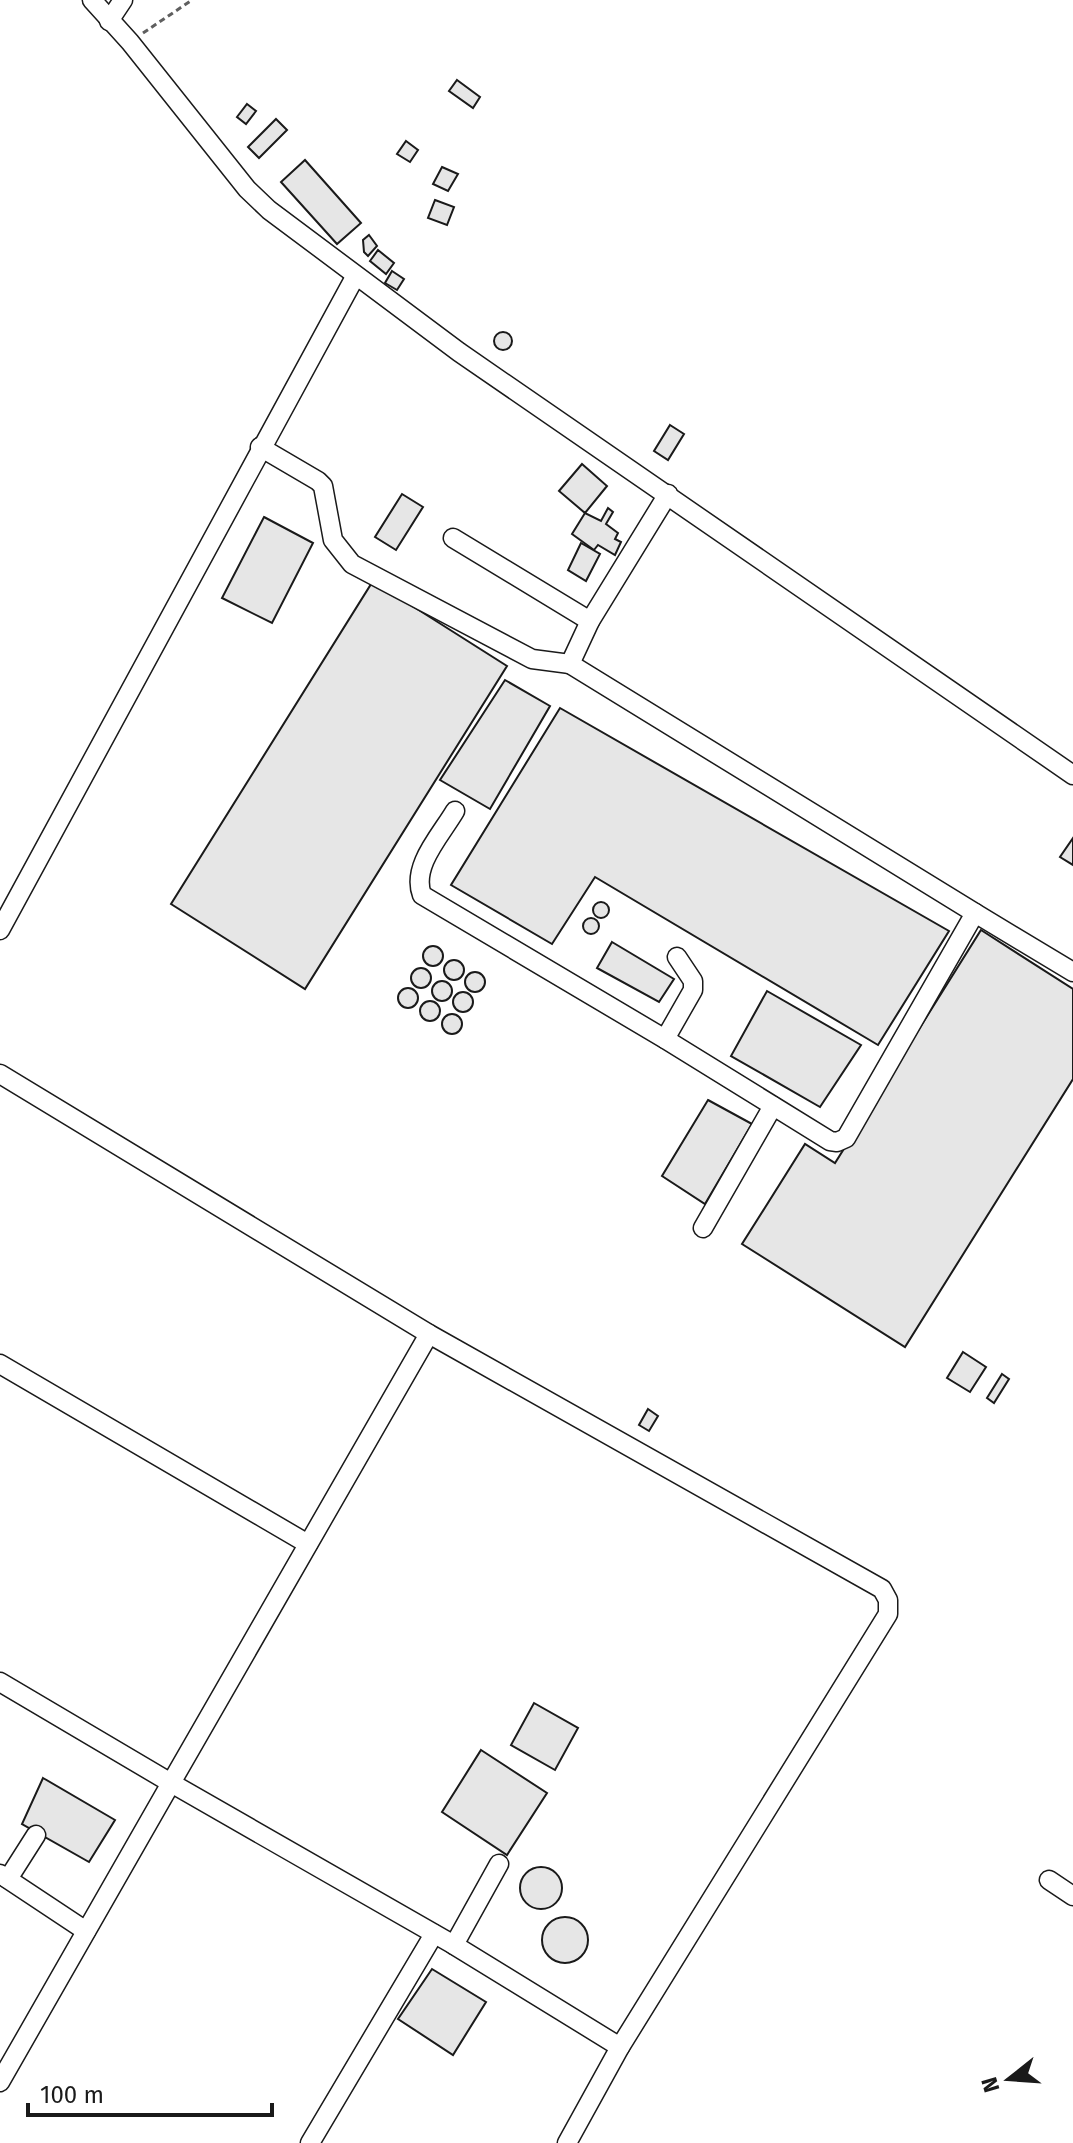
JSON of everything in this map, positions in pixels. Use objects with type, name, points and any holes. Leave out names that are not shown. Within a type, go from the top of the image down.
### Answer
[{"type":"street","points":[[92,0],[130,42],[256,198],[355,277],[1073,775]]},
{"type":"street","points":[[109,21],[123,0]]},
{"type":"street","points":[[0,930],[355,277]]},
{"type":"street","points":[[260,447],[323,486],[333,540],[352,564],[532,659],[570,664],[1073,972]]},
{"type":"street","points":[[570,664],[590,621],[668,494]]},
{"type":"street","points":[[453,538],[590,621]]},
{"type":"street","points":[[455,811],[420,869],[418,884],[422,895],[830,1141],[846,1138],[975,913]]},
{"type":"street","points":[[665,1039],[693,990],[693,981],[677,957]]},
{"type":"street","points":[[0,1074],[429,1334],[882,1589],[888,1600],[888,1614],[620,2047],[567,2143]]},
{"type":"street","points":[[703,1228],[773,1106]]},
{"type":"street","points":[[0,2082],[429,1334]]},
{"type":"street","points":[[0,1364],[308,1544]]},
{"type":"street","points":[[0,1682],[454,1945],[620,2047]]},
{"type":"street","points":[[36,1835],[4,1876],[86,1931]]},
{"type":"street","points":[[454,1945],[499,1864]]},
{"type":"street","points":[[1049,1880],[1073,1896]]},
{"type":"street","points":[[310,2143],[434,1934]]},
{"type":"path","points":[[130,42],[192,0]]},
{"type":"building","points":[[457,80],[480,97],[473,108],[449,91]]},
{"type":"building","points":[[247,104],[256,111],[246,124],[237,117]]},
{"type":"building","points":[[276,119],[287,130],[259,158],[248,147]]},
{"type":"building","points":[[406,141],[418,150],[410,162],[397,154]]},
{"type":"building","points":[[305,160],[361,223],[337,244],[281,182]]},
{"type":"building","points":[[442,167],[458,174],[448,191],[433,184]]},
{"type":"building","points":[[435,200],[454,207],[447,225],[428,218]]},
{"type":"building","points":[[369,235],[377,246],[368,256],[364,252],[363,240]]},
{"type":"building","points":[[378,250],[394,263],[386,274],[370,261]]},
{"type":"building","points":[[392,271],[404,279],[397,290],[385,283]]},
{"type":"building","points":[[503,332],[512,341],[503,350],[494,341]]},
{"type":"building","points":[[670,425],[684,434],[668,460],[654,451]]},
{"type":"building","points":[[582,464],[607,486],[585,513],[559,491]]},
{"type":"building","points":[[402,494],[423,507],[396,550],[375,537]]},
{"type":"building","points":[[608,508],[613,512],[606,524],[618,533],[615,539],[621,542],[615,555],[598,545],[594,550],[572,534],[585,513],[601,521]]},
{"type":"building","points":[[264,517],[313,543],[272,623],[222,598]]},
{"type":"building","points":[[581,543],[600,554],[586,581],[568,570]]},
{"type":"building","points":[[373,581],[507,666],[305,989],[171,904]]},
{"type":"building","points":[[505,680],[550,706],[490,809],[440,780]]},
{"type":"building","points":[[560,708],[949,931],[878,1045],[595,877],[552,944],[451,885]]},
{"type":"building","points":[[1073,838],[1073,865],[1060,857]]},
{"type":"building","points":[[598,902],[604,902],[609,910],[607,916],[598,918],[593,913],[593,907]]},
{"type":"building","points":[[588,918],[594,918],[599,926],[597,932],[588,934],[583,929],[583,923]]},
{"type":"building","points":[[981,930],[1073,989],[1073,1079],[905,1347],[742,1244],[805,1144],[835,1163]]},
{"type":"building","points":[[612,942],[674,979],[659,1002],[597,968]]},
{"type":"building","points":[[433,946],[440,949],[443,956],[440,963],[433,966],[426,963],[423,956],[426,949]]},
{"type":"building","points":[[454,960],[461,963],[464,970],[461,977],[454,980],[447,977],[444,970],[447,963]]},
{"type":"building","points":[[421,968],[428,971],[431,978],[428,985],[421,988],[414,985],[411,978],[414,971]]},
{"type":"building","points":[[475,972],[482,975],[485,982],[482,989],[475,992],[468,989],[465,982],[468,975]]},
{"type":"building","points":[[442,981],[449,984],[452,991],[449,998],[442,1001],[435,998],[432,991],[435,984]]},
{"type":"building","points":[[408,988],[415,991],[418,998],[415,1005],[408,1008],[401,1005],[398,998],[401,991]]},
{"type":"building","points":[[767,991],[861,1045],[820,1107],[731,1056]]},
{"type":"building","points":[[463,992],[470,995],[473,1002],[470,1009],[463,1012],[456,1009],[453,1002],[456,995]]},
{"type":"building","points":[[430,1001],[437,1004],[440,1011],[437,1018],[430,1021],[423,1018],[420,1011],[423,1004]]},
{"type":"building","points":[[452,1014],[459,1017],[462,1024],[459,1031],[452,1034],[445,1031],[442,1024],[445,1017]]},
{"type":"building","points":[[708,1100],[752,1124],[705,1204],[662,1176]]},
{"type":"building","points":[[963,1352],[986,1367],[970,1392],[947,1378]]},
{"type":"building","points":[[1002,1374],[1009,1379],[994,1403],[987,1398]]},
{"type":"building","points":[[648,1409],[658,1416],[649,1431],[639,1425]]},
{"type":"building","points":[[534,1703],[578,1728],[555,1770],[511,1745]]},
{"type":"building","points":[[481,1750],[547,1793],[507,1855],[442,1812]]},
{"type":"building","points":[[43,1778],[115,1820],[89,1862],[22,1824]]},
{"type":"building","points":[[541,1867],[556,1873],[562,1888],[556,1903],[541,1909],[526,1903],[520,1888],[526,1873]]},
{"type":"building","points":[[565,1917],[581,1924],[588,1940],[581,1956],[565,1963],[549,1956],[542,1940],[549,1924]]},
{"type":"building","points":[[432,1969],[486,2002],[453,2055],[398,2019]]}]
